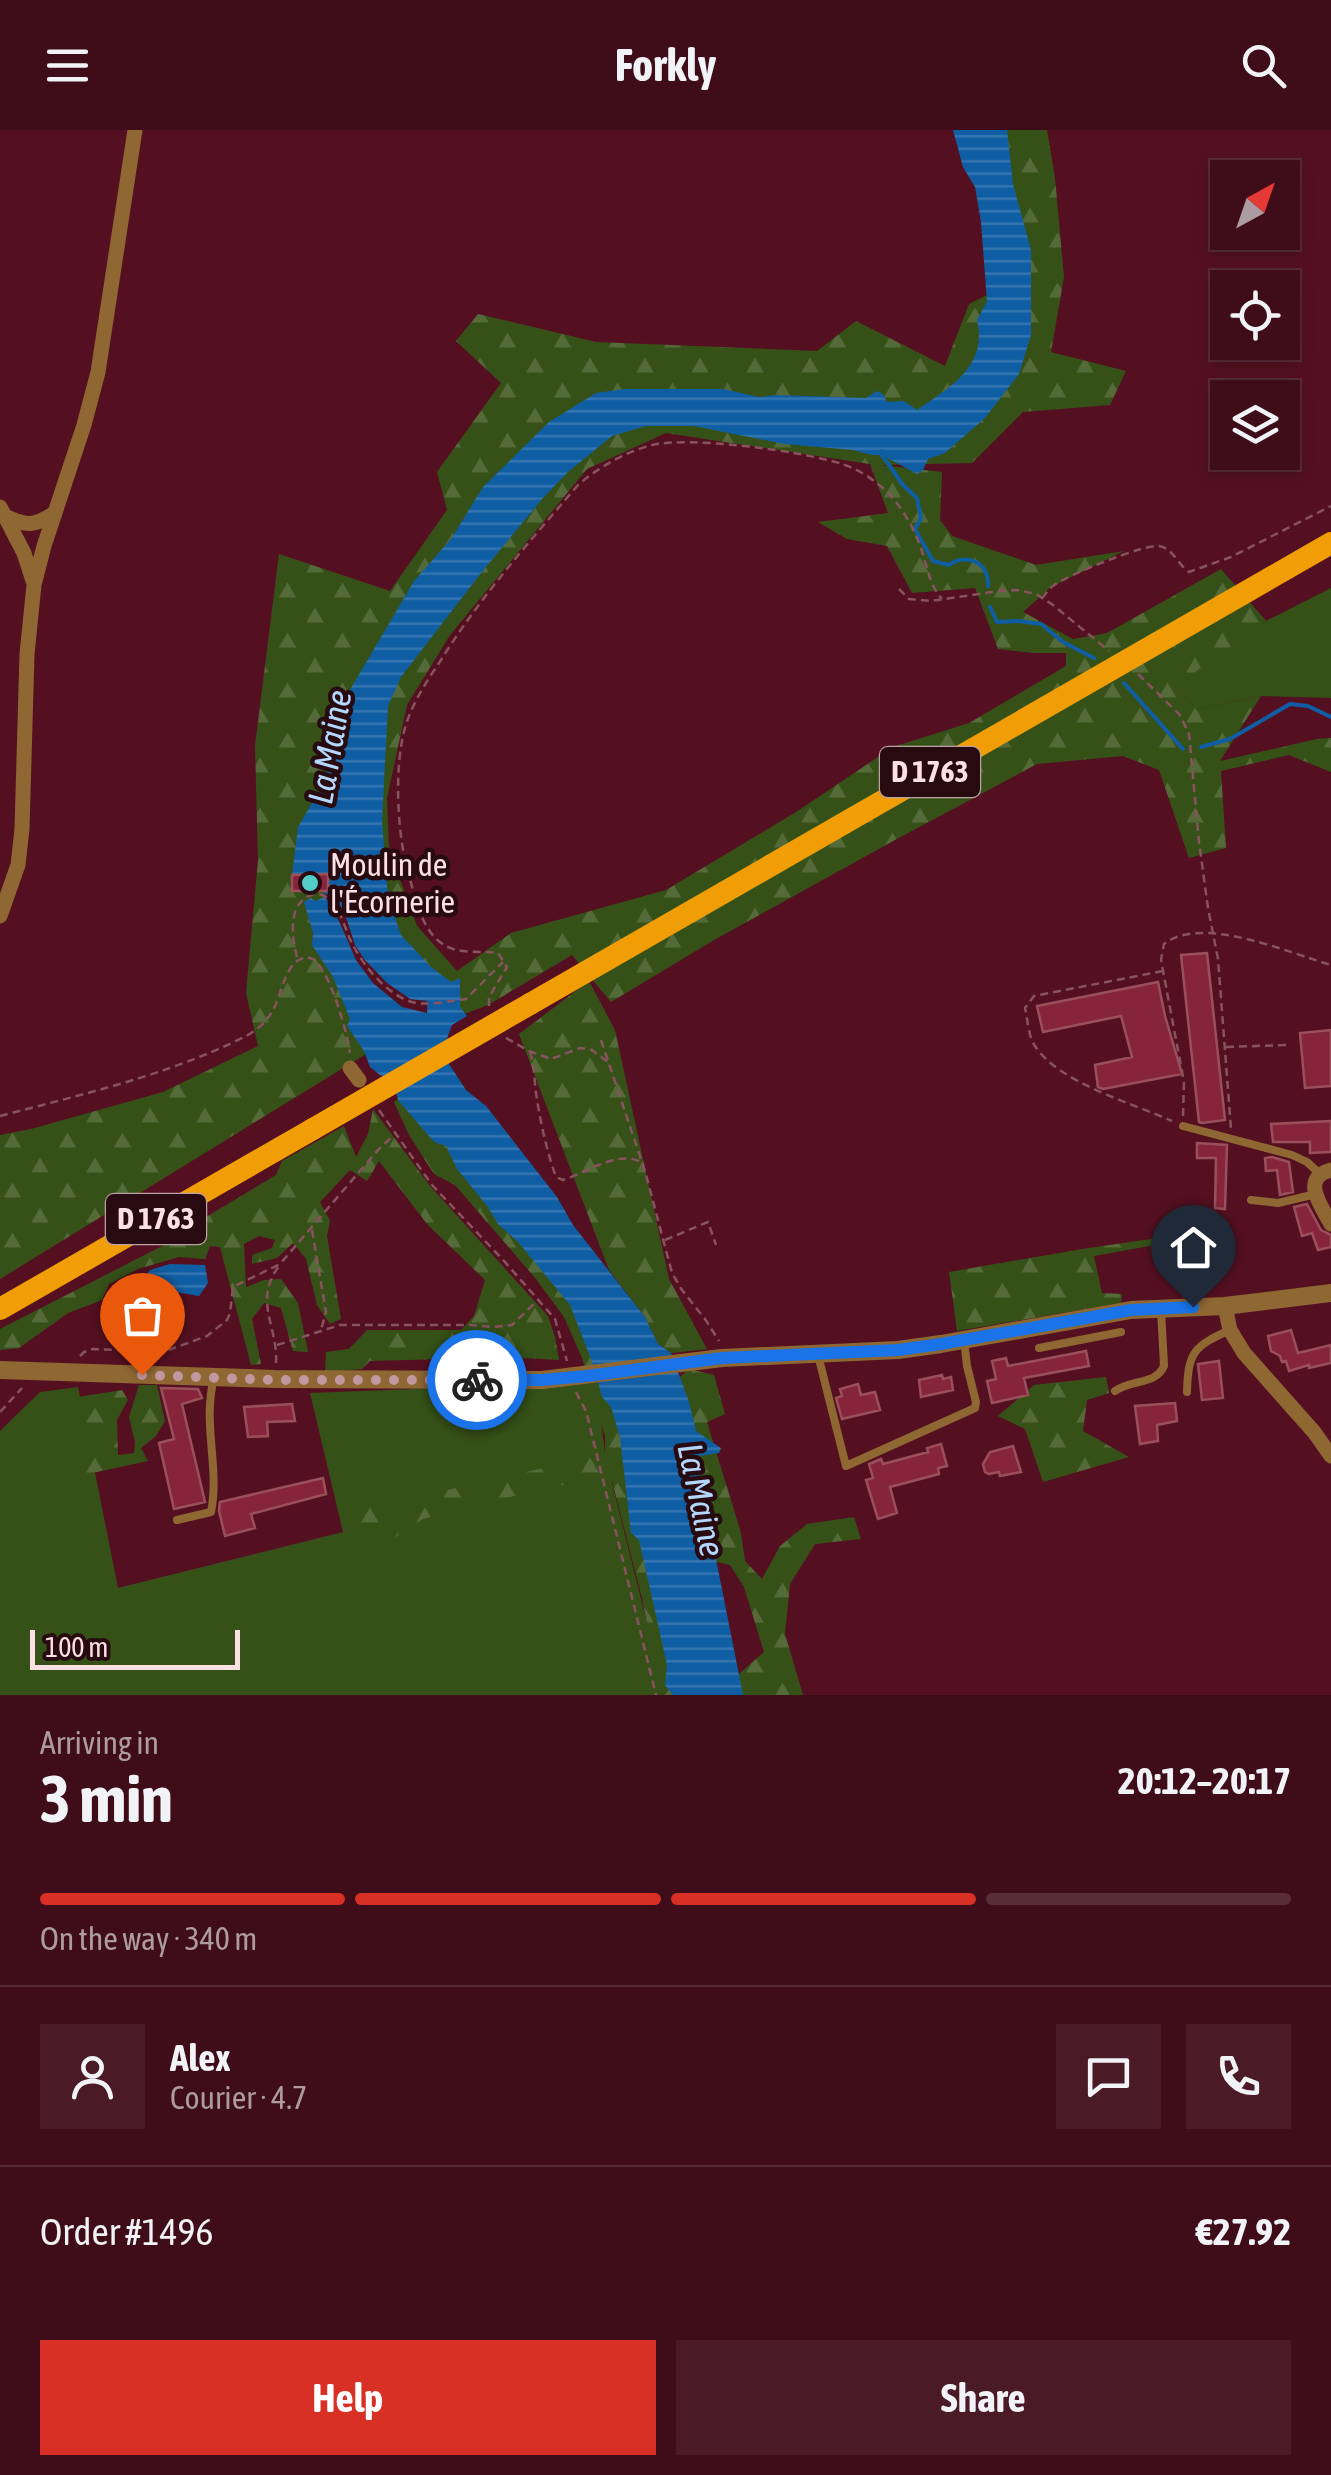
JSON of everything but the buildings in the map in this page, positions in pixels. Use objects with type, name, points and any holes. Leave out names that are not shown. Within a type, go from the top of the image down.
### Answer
[{"type":"main road","name":"D 1763","points":[[0,1309],[1331,543]]},
{"type":"street","points":[[0,916],[18,865],[22,829],[27,654],[34,584],[98,372],[134,130]]},
{"type":"street","points":[[3,512],[29,524],[55,513]]},
{"type":"street","points":[[3,512],[24,553],[34,584]]},
{"type":"street","points":[[1326,1172],[1316,1178],[1316,1194],[1331,1224]]},
{"type":"street","points":[[0,1370],[274,1380],[542,1380],[574,1371],[722,1358],[898,1350],[1131,1310],[1225,1306],[1331,1293]]},
{"type":"street","points":[[1225,1306],[1230,1330],[1244,1353],[1331,1456]]},
{"type":"lane","points":[[1183,1126],[1292,1156],[1326,1172]]},
{"type":"lane","points":[[1251,1200],[1278,1204],[1316,1194]]},
{"type":"lane","points":[[1115,1391],[1162,1373],[1160,1309]]},
{"type":"lane","points":[[1095,1316],[1099,1337]]},
{"type":"lane","points":[[1187,1392],[1188,1368],[1194,1352],[1230,1330]]},
{"type":"lane","points":[[1040,1348],[1122,1332]]},
{"type":"lane","points":[[818,1353],[846,1466],[976,1408],[964,1340]]},
{"type":"lane","points":[[177,1520],[211,1512],[216,1486],[209,1421],[214,1377]]},
{"type":"path","points":[[489,1017],[489,997],[506,968],[504,961],[498,953],[452,949],[430,933],[420,912],[404,859],[398,815],[402,740],[420,693],[465,623],[578,485],[629,452],[656,444],[684,442],[775,451],[843,464],[884,488],[899,505],[924,556],[933,588],[942,600]]},
{"type":"path","points":[[1042,598],[1054,585],[1126,554],[1157,546],[1168,550],[1189,572],[1231,557],[1331,506]]},
{"type":"path","points":[[899,589],[909,599],[942,600],[1016,590],[1036,594],[1110,652]]},
{"type":"path","points":[[1136,672],[1170,704],[1189,734],[1199,842],[1218,959],[1232,1140]]},
{"type":"path","points":[[298,960],[292,921],[300,904],[310,895],[320,894],[336,910],[366,966],[390,990],[414,1003],[466,999],[504,961]]},
{"type":"path","points":[[1162,971],[1034,996],[1025,1008],[1032,1044],[1048,1061],[1084,1085],[1183,1126],[1184,1082],[1162,971],[1164,944],[1189,932],[1213,932],[1331,965]]},
{"type":"path","points":[[0,1116],[134,1081],[250,1034],[271,1015],[286,973],[298,960],[313,959],[321,965],[350,1047],[354,1074]]},
{"type":"path","points":[[505,1037],[551,1058],[580,1048],[592,1050],[609,1062]]},
{"type":"path","points":[[601,1040],[672,1273],[714,1331],[722,1358]]},
{"type":"path","points":[[1224,1047],[1286,1045]]},
{"type":"path","points":[[529,1051],[534,1063],[543,1138],[556,1177],[575,1177],[616,1159],[632,1157],[641,1162]]},
{"type":"path","points":[[274,1380],[276,1345],[267,1318],[267,1292],[272,1275],[395,1134],[432,1184],[555,1319],[586,1411],[656,1695]]},
{"type":"path","points":[[663,1240],[708,1222],[716,1245]]},
{"type":"path","points":[[312,1229],[326,1312],[320,1331]]},
{"type":"path","points":[[77,1373],[79,1357],[92,1349],[163,1352],[207,1336],[227,1320],[234,1287],[280,1264]]},
{"type":"path","points":[[276,1345],[340,1326],[512,1325],[538,1300]]},
{"type":"path","points":[[0,1412],[28,1384]]},
{"type":"green space","points":[[993,130],[1047,130],[1064,277],[1051,352],[1126,371],[1110,405],[1023,412],[972,463],[881,465],[942,472],[940,520],[952,536],[1036,565],[1124,551],[1051,587],[1023,612],[1073,639],[1107,633],[1221,569],[1266,621],[1177,685],[1196,709],[1261,696],[1220,761],[1331,738],[1331,772],[1289,755],[1221,771],[1226,848],[1189,858],[1159,770],[1123,756],[1037,764],[714,940],[611,1002],[572,955],[488,1005],[379,1046],[0,1279],[0,1135],[163,1092],[258,1046],[246,993],[258,860],[255,746],[279,554],[390,591],[447,510],[437,472],[501,383],[456,341],[478,314],[596,342],[817,351],[856,321],[945,366],[969,304],[1023,277]],"holes":[[[666,433],[870,464],[888,513],[818,522],[847,539],[887,546],[912,593],[975,588],[998,649],[1066,653],[1066,666],[969,723],[893,747],[796,812],[666,890],[511,933],[457,971],[417,926],[389,849],[387,798],[407,705],[450,635],[587,469]]]},
{"type":"green space","points":[[1331,588],[1331,698],[1261,696],[1196,709],[1176,684],[1266,621]]},
{"type":"green space","points":[[589,981],[615,1030],[669,1279],[707,1349],[671,1353],[658,1344],[645,1317],[609,1270],[519,1034]]},
{"type":"green space","points":[[405,1094],[567,1291],[614,1393],[681,1695],[661,1695],[642,1598],[612,1481],[553,1486],[423,1519],[386,1543],[354,1526],[355,1506],[386,1504],[605,1454],[605,1436],[582,1358],[564,1317],[455,1185],[434,1174],[394,1102]]},
{"type":"green space","points":[[373,1109],[430,1186],[548,1316],[559,1360],[524,1358],[517,1365],[464,1368],[444,1359],[370,1361],[362,1369],[325,1372],[326,1352],[349,1349],[367,1330],[461,1330],[474,1316],[485,1280],[427,1224],[379,1161],[367,1181],[350,1170],[320,1202],[330,1221],[327,1236],[341,1319],[330,1324],[317,1305],[306,1259],[293,1243],[277,1258],[252,1264],[252,1255],[272,1248],[275,1240],[259,1236],[244,1244],[246,1287],[281,1279],[298,1303],[308,1352],[293,1351],[281,1308],[264,1303],[252,1319],[261,1364],[251,1365],[220,1247],[210,1246],[205,1259],[179,1257],[138,1269],[109,1284],[102,1300],[68,1313],[19,1348],[0,1350],[0,1329],[172,1241],[276,1175],[282,1161],[344,1126],[356,1157],[368,1134]]},
{"type":"green space","points":[[1199,1232],[1199,1237],[1094,1256],[1102,1293],[1122,1294],[1121,1303],[957,1331],[949,1272]]},
{"type":"green space","points":[[689,1369],[714,1375],[725,1414],[707,1422],[741,1533],[745,1561],[762,1579],[780,1546],[807,1524],[854,1517],[861,1539],[815,1544],[790,1584],[785,1634],[803,1695],[733,1695],[731,1681],[764,1652],[744,1587],[730,1565],[708,1560],[661,1394]]},
{"type":"green space","points":[[1106,1377],[1109,1393],[1087,1400],[1083,1431],[1129,1457],[1043,1482],[1025,1429],[998,1416],[1034,1385]]},
{"type":"green space","points":[[597,1382],[605,1455],[665,1695],[0,1695],[0,1431],[40,1392],[78,1387],[118,1588],[343,1532],[310,1393]]},
{"type":"green space","points":[[139,1385],[157,1385],[165,1421],[156,1436],[141,1448],[148,1461],[83,1475],[70,1400],[122,1390],[128,1400],[117,1420],[118,1455],[134,1453],[129,1417]]},
{"type":"water","points":[[953,130],[1007,130],[1013,184],[1031,250],[1031,335],[1019,374],[985,418],[945,453],[928,459],[917,474],[882,455],[784,444],[694,426],[646,426],[612,436],[543,498],[401,677],[388,706],[382,821],[388,898],[401,935],[451,982],[460,978],[460,1007],[467,1016],[452,1025],[446,1041],[449,1064],[466,1090],[486,1106],[557,1197],[573,1225],[645,1317],[658,1344],[671,1353],[696,1431],[721,1448],[719,1453],[691,1457],[698,1475],[697,1499],[716,1559],[743,1695],[673,1695],[665,1685],[667,1665],[639,1540],[631,1533],[620,1437],[570,1305],[498,1224],[457,1169],[446,1146],[434,1142],[398,1100],[395,1087],[370,1067],[347,1026],[350,1019],[333,977],[312,945],[313,933],[304,902],[325,897],[328,874],[292,875],[298,827],[326,779],[334,717],[414,581],[451,539],[483,487],[549,422],[596,393],[624,389],[723,389],[759,397],[866,398],[877,391],[887,402],[904,401],[917,410],[964,374],[977,351],[977,320],[987,301],[975,187],[963,167]]},
{"type":"water","points":[[170,1264],[205,1265],[208,1283],[199,1296],[158,1289],[141,1281],[150,1270]]},
{"type":"pier","points":[[331,893],[344,911],[364,959],[387,983],[410,999],[427,1001],[427,1013],[402,1007],[373,983],[356,960],[324,895]]},
{"type":"waterway","points":[[882,451],[903,485],[917,498],[921,518],[915,529],[933,561],[949,565],[963,560],[976,562],[985,571],[988,586]]},
{"type":"waterway","points":[[990,607],[997,622],[1041,624],[1063,642],[1094,658]]},
{"type":"waterway","points":[[1124,683],[1183,749]]},
{"type":"waterway","points":[[1201,747],[1230,739],[1290,704],[1308,706],[1331,717]]},
{"type":"way so far","points":[[142,1375],[274,1380],[477,1380]]},
{"type":"place","name":"Moulin de l'Écornerie","points":[[310,883]]},
{"type":"route","points":[[477,1380],[542,1380],[722,1358],[898,1350],[1131,1310],[1193,1307]]},
{"type":"water label","name":"La Maine","points":[[330,747]]},
{"type":"water label","name":"La Maine","points":[[701,1500]]}]
